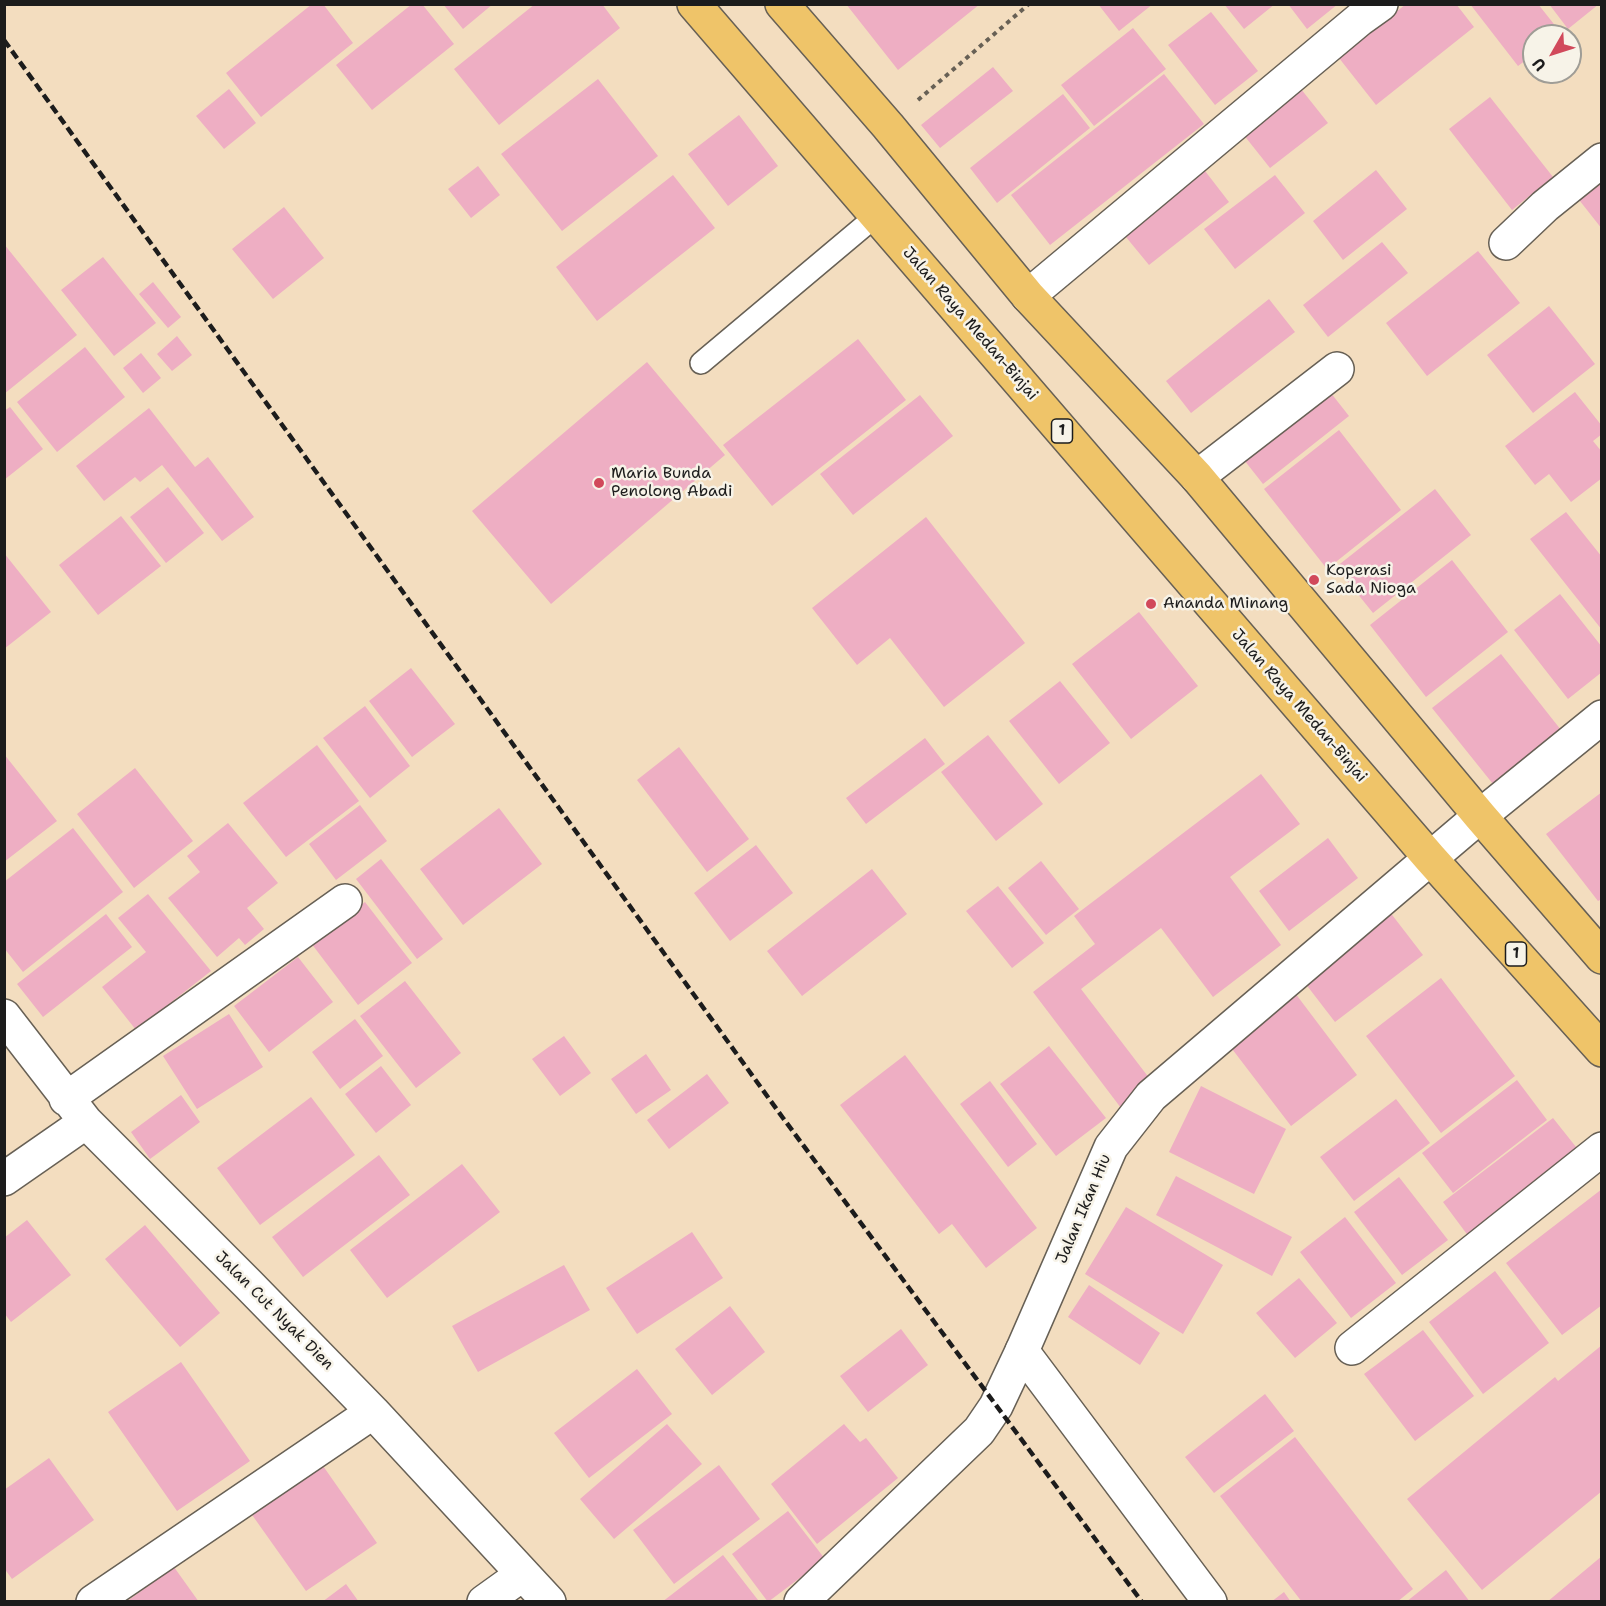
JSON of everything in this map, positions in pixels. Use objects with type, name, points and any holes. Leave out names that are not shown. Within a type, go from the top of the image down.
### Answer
[{"type":"main road","name":"Jalan Raya Medan-Binjai","points":[[694,4],[1430,858],[1602,1050]]},
{"type":"main road","points":[[784,5],[888,126],[1028,296],[1197,477],[1480,816],[1602,957]]},
{"type":"street","points":[[1028,296],[1380,4]]},
{"type":"street","points":[[1506,243],[1545,206],[1602,160]]},
{"type":"street","points":[[1197,477],[1337,369]]},
{"type":"street","name":"Jalan Ikan Hiu","points":[[801,1602],[979,1431],[996,1406],[1022,1351],[1111,1147],[1151,1096],[1430,858],[1602,717]]},
{"type":"street","points":[[4,1179],[76,1111],[345,901]]},
{"type":"street","name":"Jalan Cut Nyak Dien","points":[[4,1016],[76,1111],[374,1412],[549,1602]]},
{"type":"street","points":[[1352,1348],[1602,1149]]},
{"type":"street","points":[[1022,1351],[1210,1602]]},
{"type":"street","points":[[93,1602],[374,1412]]},
{"type":"street","points":[[484,1602],[523,1574]]},
{"type":"lane","points":[[701,363],[876,216]]},
{"type":"path","points":[[888,126],[1029,4]]},
{"type":"building","points":[[312,4],[323,4],[353,43],[261,117],[226,73]]},
{"type":"building","points":[[412,4],[422,4],[454,44],[372,110],[336,65]]},
{"type":"building","points":[[443,4],[493,4],[463,29]]},
{"type":"building","points":[[535,4],[602,4],[620,28],[499,125],[454,69]]},
{"type":"building","points":[[846,4],[980,4],[898,70]]},
{"type":"building","points":[[1098,4],[1153,4],[1119,31]]},
{"type":"building","points":[[1224,4],[1275,4],[1244,29]]},
{"type":"building","points":[[1288,4],[1338,4],[1307,29]]},
{"type":"building","points":[[1406,4],[1456,4],[1474,27],[1376,105],[1339,58]]},
{"type":"building","points":[[1470,4],[1538,4],[1554,24],[1522,24],[1522,63],[1518,66]]},
{"type":"building","points":[[1549,4],[1599,4],[1574,24],[1564,24]]},
{"type":"building","points":[[1211,12],[1258,71],[1215,105],[1168,45]]},
{"type":"building","points":[[1133,28],[1166,69],[1094,126],[1061,85]]},
{"type":"building","points":[[993,67],[1013,91],[940,148],[921,125]]},
{"type":"building","points":[[1164,74],[1204,124],[1050,245],[1011,195]]},
{"type":"building","points":[[598,79],[658,156],[562,231],[501,154]]},
{"type":"building","points":[[229,89],[256,123],[224,149],[196,116]]},
{"type":"building","points":[[1301,89],[1328,123],[1270,168],[1243,134]]},
{"type":"building","points":[[1063,94],[1090,128],[997,203],[970,168]]},
{"type":"building","points":[[1490,97],[1553,177],[1512,210],[1449,129]]},
{"type":"building","points":[[739,115],[778,166],[728,206],[688,154]]},
{"type":"building","points":[[478,166],[500,195],[471,218],[448,189]]},
{"type":"building","points":[[1202,167],[1229,202],[1149,265],[1121,231]]},
{"type":"building","points":[[1376,170],[1407,209],[1343,260],[1313,221]]},
{"type":"building","points":[[673,175],[715,228],[597,321],[556,267]]},
{"type":"building","points":[[1275,175],[1305,213],[1235,269],[1204,229]]},
{"type":"building","points":[[1602,175],[1602,229],[1576,196]]},
{"type":"building","points":[[284,207],[324,258],[273,299],[232,249]]},
{"type":"building","points":[[1382,242],[1408,273],[1328,337],[1303,305]]},
{"type":"building","points":[[4,244],[77,335],[4,394]]},
{"type":"building","points":[[1478,251],[1520,303],[1427,376],[1386,323]]},
{"type":"building","points":[[103,257],[156,323],[114,356],[61,290]]},
{"type":"building","points":[[153,282],[181,317],[168,328],[139,294]]},
{"type":"building","points":[[1269,299],[1295,332],[1191,413],[1166,381]]},
{"type":"building","points":[[1549,306],[1595,364],[1533,413],[1487,355]]},
{"type":"building","points":[[177,336],[192,355],[172,371],[157,354]]},
{"type":"building","points":[[858,339],[906,400],[772,506],[723,445]]},
{"type":"building","points":[[85,347],[125,397],[57,452],[17,402]]},
{"type":"building","points":[[141,353],[161,378],[143,393],[123,368]]},
{"type":"building","name":"Maria Bunda Penolong Abadi","points":[[647,362],[725,455],[551,604],[472,511]]},
{"type":"building","points":[[1323,383],[1349,416],[1263,484],[1237,451]]},
{"type":"building","points":[[1575,392],[1602,426],[1602,434],[1593,441],[1602,452],[1602,478],[1571,502],[1549,474],[1535,485],[1505,446]]},
{"type":"building","points":[[920,395],[953,436],[853,515],[820,474]]},
{"type":"building","points":[[10,407],[43,449],[4,480],[4,411]]},
{"type":"building","points":[[149,408],[195,467],[208,457],[254,517],[222,541],[162,465],[140,482],[135,477],[104,501],[76,466]]},
{"type":"building","points":[[1339,430],[1401,510],[1327,569],[1264,489]]},
{"type":"building","points":[[168,487],[204,533],[166,563],[130,517]]},
{"type":"building","points":[[1435,489],[1471,535],[1373,613],[1336,567]]},
{"type":"building","points":[[1566,512],[1602,557],[1602,630],[1530,539]]},
{"type":"building","points":[[121,516],[161,566],[98,615],[59,565]]},
{"type":"building","points":[[926,517],[1025,643],[944,707],[890,638],[857,665],[812,608]]},
{"type":"building","points":[[4,553],[51,612],[4,649]]},
{"type":"building","points":[[1452,560],[1508,632],[1426,697],[1370,625]]},
{"type":"building","points":[[1560,594],[1602,647],[1602,672],[1568,699],[1514,630]]},
{"type":"building","points":[[1139,612],[1198,686],[1131,739],[1072,664]]},
{"type":"building","points":[[1501,654],[1561,730],[1493,784],[1432,708]]},
{"type":"building","points":[[411,668],[455,724],[412,757],[369,701]]},
{"type":"building","points":[[1060,681],[1110,743],[1059,784],[1009,721]]},
{"type":"building","points":[[365,706],[410,766],[370,798],[323,738]]},
{"type":"building","points":[[988,735],[1043,804],[996,841],[941,772]]},
{"type":"building","points":[[925,738],[945,764],[866,824],[846,798]]},
{"type":"building","points":[[317,745],[359,801],[286,857],[243,803]]},
{"type":"building","points":[[679,747],[749,839],[707,872],[637,780]]},
{"type":"building","points":[[4,754],[57,821],[4,862]]},
{"type":"building","points":[[135,768],[193,841],[134,888],[77,814]]},
{"type":"building","points":[[1261,774],[1300,824],[1230,877],[1281,945],[1213,997],[1161,928],[1081,989],[1153,1083],[1121,1108],[1033,992],[1095,944],[1074,916]]},
{"type":"building","points":[[1602,792],[1602,899],[1598,901],[1546,834]]},
{"type":"building","points":[[360,805],[387,841],[336,880],[309,844]]},
{"type":"building","points":[[499,808],[542,864],[463,925],[420,869]]},
{"type":"building","points":[[228,823],[278,883],[247,908],[264,929],[245,945],[239,938],[217,957],[168,898],[200,872],[187,856]]},
{"type":"building","points":[[73,828],[123,892],[23,972],[4,948],[4,882]]},
{"type":"building","points":[[1328,838],[1358,878],[1289,931],[1259,891]]},
{"type":"building","points":[[756,845],[793,893],[730,941],[694,893]]},
{"type":"building","points":[[381,859],[443,939],[417,959],[356,879]]},
{"type":"building","points":[[1041,861],[1079,909],[1046,935],[1008,888]]},
{"type":"building","points":[[872,869],[907,914],[802,996],[767,951]]},
{"type":"building","points":[[998,886],[1044,943],[1012,968],[966,911]]},
{"type":"building","points":[[148,894],[211,971],[136,1030],[102,987],[146,952],[118,918]]},
{"type":"building","points":[[365,902],[412,963],[358,1005],[311,943]]},
{"type":"building","points":[[1386,907],[1423,955],[1335,1022],[1298,974]]},
{"type":"building","points":[[106,914],[132,947],[43,1017],[17,984]]},
{"type":"building","points":[[298,957],[333,1002],[269,1052],[234,1006]]},
{"type":"building","points":[[1441,978],[1515,1076],[1441,1133],[1366,1036]]},
{"type":"building","points":[[405,981],[461,1053],[416,1088],[360,1016]]},
{"type":"building","points":[[1292,989],[1357,1075],[1291,1126],[1226,1041]]},
{"type":"building","points":[[229,1014],[263,1067],[197,1109],[163,1056]]},
{"type":"building","points":[[355,1019],[383,1056],[340,1089],[312,1052]]},
{"type":"building","points":[[564,1036],[591,1073],[560,1096],[532,1059]]},
{"type":"building","points":[[1049,1046],[1106,1118],[1056,1156],[1000,1084]]},
{"type":"building","points":[[646,1054],[671,1090],[636,1114],[611,1079]]},
{"type":"building","points":[[905,1055],[1037,1228],[986,1268],[952,1224],[939,1234],[840,1105]]},
{"type":"building","points":[[381,1066],[411,1105],[376,1133],[345,1094]]},
{"type":"building","points":[[707,1074],[729,1103],[669,1149],[647,1120]]},
{"type":"building","points":[[1517,1080],[1547,1120],[1453,1193],[1422,1153]]},
{"type":"building","points":[[990,1081],[1037,1144],[1008,1167],[960,1104]]},
{"type":"building","points":[[1201,1086],[1286,1129],[1254,1194],[1169,1152]]},
{"type":"building","points":[[181,1095],[200,1122],[150,1159],[131,1132]]},
{"type":"building","points":[[311,1097],[355,1155],[260,1225],[217,1168]]},
{"type":"building","points":[[1396,1099],[1430,1143],[1354,1201],[1320,1157]]},
{"type":"building","points":[[1553,1118],[1580,1152],[1469,1237],[1443,1202]]},
{"type":"building","points":[[379,1155],[410,1195],[303,1277],[272,1237]]},
{"type":"building","points":[[462,1164],[500,1212],[387,1298],[350,1250]]},
{"type":"building","points":[[1176,1176],[1292,1237],[1272,1276],[1156,1215]]},
{"type":"building","points":[[1399,1177],[1448,1240],[1402,1275],[1354,1212]]},
{"type":"building","points":[[1602,1189],[1602,1305],[1562,1335],[1506,1263]]},
{"type":"building","points":[[1126,1207],[1223,1265],[1183,1334],[1085,1274]]},
{"type":"building","points":[[1345,1217],[1396,1283],[1351,1318],[1300,1252]]},
{"type":"building","points":[[27,1220],[71,1275],[11,1322],[4,1313],[4,1238]]},
{"type":"building","points":[[145,1225],[220,1313],[180,1347],[105,1259]]},
{"type":"building","points":[[692,1232],[723,1278],[637,1334],[606,1288]]},
{"type":"building","points":[[564,1265],[590,1310],[478,1372],[452,1326]]},
{"type":"building","points":[[1495,1271],[1549,1343],[1483,1394],[1429,1322]]},
{"type":"building","points":[[1299,1278],[1337,1323],[1295,1358],[1256,1313]]},
{"type":"building","points":[[1089,1285],[1160,1333],[1140,1365],[1068,1317]]},
{"type":"building","points":[[730,1306],[765,1352],[712,1395],[675,1349]]},
{"type":"building","points":[[901,1329],[928,1365],[868,1412],[840,1376]]},
{"type":"building","points":[[1423,1330],[1474,1396],[1415,1441],[1364,1374]]},
{"type":"building","points":[[1602,1345],[1602,1491],[1482,1590],[1407,1499],[1555,1377],[1558,1381]]},
{"type":"building","points":[[181,1362],[250,1461],[177,1511],[108,1412]]},
{"type":"building","points":[[637,1369],[672,1414],[589,1478],[554,1433]]},
{"type":"building","points":[[1265,1394],[1294,1431],[1214,1493],[1185,1457]]},
{"type":"building","points":[[667,1424],[702,1464],[614,1539],[580,1499]]},
{"type":"building","points":[[844,1424],[860,1442],[866,1438],[898,1478],[817,1544],[771,1484]]},
{"type":"building","points":[[1295,1437],[1413,1589],[1397,1602],[1302,1602],[1220,1496]]},
{"type":"building","points":[[49,1458],[94,1520],[12,1579],[4,1568],[4,1490]]},
{"type":"building","points":[[321,1463],[377,1543],[306,1591],[250,1512]]},
{"type":"building","points":[[719,1465],[760,1519],[674,1584],[633,1530]]},
{"type":"building","points":[[788,1511],[825,1559],[768,1602],[732,1554]]},
{"type":"building","points":[[723,1555],[758,1600],[755,1602],[662,1602]]},
{"type":"building","points":[[1602,1556],[1602,1602],[1547,1602]]},
{"type":"building","points":[[174,1567],[199,1602],[126,1602]]},
{"type":"building","points":[[1446,1570],[1470,1602],[1406,1602]]},
{"type":"building","points":[[346,1584],[359,1602],[322,1602]]},
{"type":"building","points":[[1284,1592],[1291,1602],[1271,1602]]},
{"type":"railway","points":[[4,40],[783,1118],[1142,1602]]},
{"type":"place","name":"Maria Bunda Penolong Abadi","points":[[599,483]]},
{"type":"place","name":"Koperasi Sada Nioga","points":[[1314,580]]},
{"type":"place","name":"Ananda Minang","points":[[1151,604]]}]
